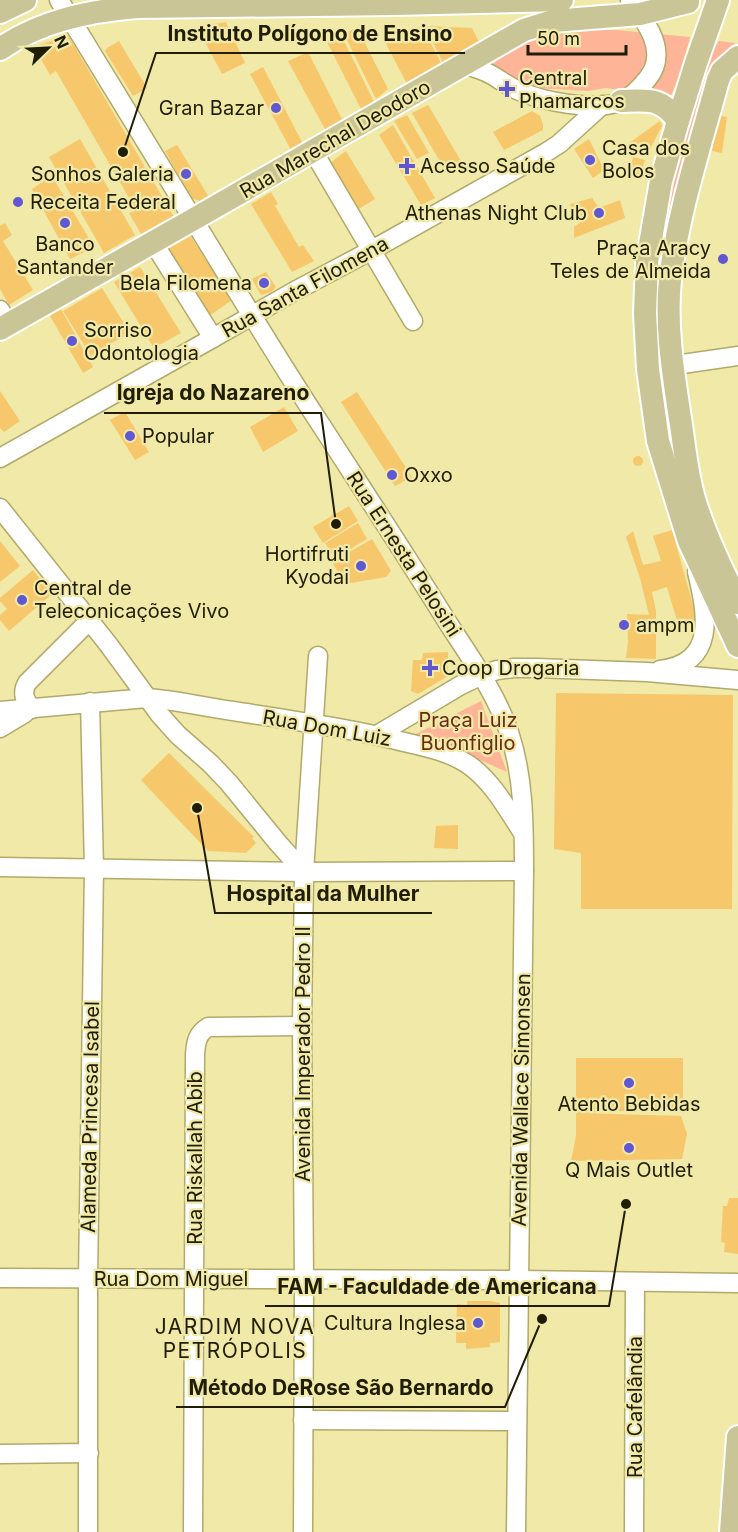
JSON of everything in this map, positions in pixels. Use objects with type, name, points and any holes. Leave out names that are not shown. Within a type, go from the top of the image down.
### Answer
[{"type":"main road","points":[[0,12],[25,0]]},
{"type":"main road","points":[[0,49],[65,9],[562,0]]},
{"type":"main road","name":"Rua Marechal Deodoro","points":[[3,321],[153,242],[510,37],[540,24],[637,5],[688,2],[724,3]]},
{"type":"main road","points":[[724,3],[696,63],[662,181],[647,262],[645,313],[648,369],[658,441],[689,541],[738,646]]},
{"type":"main road","points":[[737,57],[722,71],[718,80],[679,228],[668,301],[673,365],[688,473],[703,524],[738,603]]},
{"type":"main road","points":[[612,103],[656,101],[668,109],[678,121]]},
{"type":"main road","points":[[731,1532],[738,1437]]},
{"type":"street","name":"Rua Santa Filomena","points":[[0,458],[545,153],[612,103],[632,95],[656,64],[653,36],[637,5]]},
{"type":"street","name":"Rua Ernesta Pelosini","points":[[65,9],[251,316],[394,536],[480,676]]},
{"type":"street","points":[[464,65],[486,72],[516,90],[537,98],[563,103],[612,103]]},
{"type":"street","points":[[312,152],[413,321]]},
{"type":"street","points":[[153,242],[213,338]]},
{"type":"street","points":[[648,369],[738,356]]},
{"type":"street","points":[[0,508],[90,620],[147,698],[178,735],[229,783],[304,872]]},
{"type":"street","points":[[647,672],[680,666],[695,656],[700,648],[705,631],[705,614],[689,541]]},
{"type":"street","points":[[0,728],[32,710],[23,692],[27,683],[90,620]]},
{"type":"street","name":"Avenida Imperador Pedro II","points":[[303,1532],[304,872],[318,656]]},
{"type":"street","points":[[377,735],[461,685],[496,670],[537,668],[647,672],[738,680]]},
{"type":"street","name":"Avenida Wallace Simonsen","points":[[480,676],[498,706],[518,760],[524,835],[516,1532]]},
{"type":"street","name":"Rua Dom Luiz","points":[[0,711],[32,710],[90,702],[166,699],[377,735],[449,755],[468,765],[490,784],[524,835]]},
{"type":"street","name":"Alameda Princesa Isabel","points":[[88,1532],[88,1279],[94,868],[90,702]]},
{"type":"street","points":[[178,735],[183,718],[200,706]]},
{"type":"street","points":[[278,843],[292,843],[306,832]]},
{"type":"street","points":[[0,867],[304,872],[524,871]]},
{"type":"street","name":"Rua Riskallah Abib","points":[[193,1532],[196,1041],[201,1031],[208,1027],[302,1026]]},
{"type":"street","name":"Rua Dom Miguel","points":[[0,1278],[738,1283]]},
{"type":"street","name":"Rua Cafelândia","points":[[634,1532],[635,1282]]},
{"type":"street","points":[[303,1419],[516,1421]]},
{"type":"street","points":[[0,1454],[89,1453]]},
{"type":"green space","points":[[616,30],[690,37],[680,75],[670,98],[606,88],[588,91],[539,88],[516,82],[494,72],[493,64],[524,41],[545,34]]},
{"type":"green space","points":[[719,41],[735,43],[715,67],[664,350],[654,349],[658,236],[689,118],[709,56]]},
{"type":"green space","name":"Praça Luiz Buonfiglio","points":[[481,701],[507,772],[460,751],[408,738]]},
{"type":"building","points":[[226,22],[245,63],[222,74],[197,27]]},
{"type":"building","points":[[422,26],[442,65],[407,84],[383,38]]},
{"type":"building","points":[[425,26],[472,28],[480,44],[444,65]]},
{"type":"building","points":[[357,27],[388,89],[376,99],[344,34]]},
{"type":"building","points":[[68,35],[174,217],[141,234],[129,213],[136,210],[56,71],[50,75],[34,47]]},
{"type":"building","points":[[341,35],[376,106],[364,115],[327,42]]},
{"type":"building","points":[[119,41],[147,88],[133,96],[105,51]]},
{"type":"building","points":[[308,52],[343,121],[326,131],[288,61]]},
{"type":"building","name":"Gran Bazar","points":[[263,67],[302,142],[291,150],[250,74]]},
{"type":"building","points":[[428,105],[461,161],[446,172],[412,113]]},
{"type":"building","points":[[532,111],[540,116],[543,130],[504,150],[493,132]]},
{"type":"building","points":[[407,115],[429,153],[417,159],[394,121]]},
{"type":"building","points":[[717,116],[727,117],[722,153],[712,151]]},
{"type":"building","points":[[660,121],[662,126],[647,155],[627,152],[629,143]]},
{"type":"building","name":"Acesso Saúde","points":[[393,125],[435,198],[421,205],[379,135]]},
{"type":"building","points":[[80,139],[135,235],[104,253],[49,157]]},
{"type":"building","name":"Casa dos Bolos","points":[[589,139],[604,170],[593,178],[574,149]]},
{"type":"building","name":"Sonhos Galeria","points":[[177,145],[209,197],[200,201],[191,198],[165,151]]},
{"type":"building","points":[[346,151],[375,199],[357,210],[330,163]]},
{"type":"building","points":[[633,157],[645,160],[640,175],[629,176]]},
{"type":"building","name":"Banco Santander","points":[[52,176],[94,247],[70,259],[32,189]]},
{"type":"building","points":[[271,192],[278,204],[275,206],[299,247],[303,245],[314,261],[292,272],[251,204]]},
{"type":"building","name":"Athenas Night Club","points":[[592,198],[599,208],[620,200],[625,218],[574,238],[574,227],[580,223],[570,204]]},
{"type":"building","points":[[5,223],[12,235],[3,241],[33,290],[9,305],[0,289],[0,226]]},
{"type":"building","points":[[189,234],[232,300],[209,316],[167,248]]},
{"type":"building","points":[[140,267],[181,333],[154,348],[114,282]]},
{"type":"building","name":"Bela Filomena","points":[[266,272],[276,287],[271,292],[261,295],[252,279]]},
{"type":"building","points":[[102,288],[130,333],[91,356],[63,311]]},
{"type":"building","name":"Sorriso Odontologia","points":[[61,309],[93,367],[83,373],[50,316]]},
{"type":"building","points":[[0,391],[20,421],[4,432],[0,428]]},
{"type":"building","points":[[357,392],[412,477],[395,486],[341,402]]},
{"type":"building","points":[[284,407],[298,431],[263,452],[250,427]]},
{"type":"building","name":"Popular","points":[[125,412],[149,452],[135,460],[110,420]]},
{"type":"building","points":[[638,456],[643,461],[638,466],[633,461]]},
{"type":"building","points":[[349,506],[358,521],[323,543],[313,527]]},
{"type":"building","points":[[358,523],[367,539],[335,558],[325,543]]},
{"type":"building","points":[[672,530],[697,619],[696,625],[679,627],[667,587],[652,592],[656,611],[656,659],[626,658],[627,614],[649,615],[640,578],[626,537],[633,531],[643,565],[661,561],[653,536]]},
{"type":"building","name":"Hortifruti Kyodai","points":[[372,539],[391,571],[386,577],[345,584],[332,562]]},
{"type":"building","points":[[0,541],[20,566],[0,582]]},
{"type":"building","name":"Central de Teleconicações Vivo","points":[[33,570],[52,594],[9,631],[0,620],[0,615],[7,609],[0,598]]},
{"type":"building","name":"Coop Drogaria","points":[[448,652],[448,676],[418,694],[411,691],[413,660],[422,660],[423,653]]},
{"type":"building","points":[[556,693],[733,695],[732,909],[581,909],[581,853],[554,849]]},
{"type":"building","points":[[169,753],[254,837],[252,838],[256,843],[246,853],[208,851],[141,780]]},
{"type":"building","points":[[458,825],[458,849],[434,848],[436,826]]},
{"type":"building","points":[[576,1058],[683,1058],[683,1108],[582,1113],[681,1116],[687,1134],[682,1159],[571,1161],[576,1136]]},
{"type":"building","points":[[729,1198],[738,1198],[738,1254],[724,1252],[725,1243],[721,1242],[723,1206],[727,1206]]},
{"type":"building","name":"Cultura Inglesa","points":[[467,1301],[500,1303],[500,1342],[490,1343],[490,1347],[466,1349],[466,1343],[456,1343],[457,1304],[467,1305]]},
{"type":"place","name":"Central Phamarcos","points":[[507,89]]},
{"type":"place","name":"Gran Bazar","points":[[276,108]]},
{"type":"place","name":"Instituto Polígono de Ensino","points":[[123,152]]},
{"type":"place","name":"Casa dos Bolos","points":[[590,160]]},
{"type":"place","name":"Acesso Saúde","points":[[407,166]]},
{"type":"place","name":"Sonhos Galeria","points":[[186,174]]},
{"type":"place","name":"Receita Federal","points":[[18,202]]},
{"type":"place","name":"Athenas Night Club","points":[[599,213]]},
{"type":"place","name":"Banco Santander","points":[[65,223]]},
{"type":"place","name":"Praça Aracy Teles de Almeida","points":[[723,259]]},
{"type":"place","name":"Bela Filomena","points":[[264,283]]},
{"type":"place","name":"Sorriso Odontologia","points":[[72,341]]},
{"type":"place","name":"Popular","points":[[130,436]]},
{"type":"place","name":"Oxxo","points":[[392,475]]},
{"type":"place","name":"Igreja do Nazareno","points":[[336,524]]},
{"type":"place","name":"Hortifruti Kyodai","points":[[361,566]]},
{"type":"place","name":"Central de Teleconicações Vivo","points":[[22,600]]},
{"type":"place","name":"ampm","points":[[624,625]]},
{"type":"place","name":"Coop Drogaria","points":[[430,668]]},
{"type":"place","name":"Hospital da Mulher","points":[[197,808]]},
{"type":"place","name":"Atento Bebidas","points":[[629,1083]]},
{"type":"place","name":"Q Mais Outlet","points":[[629,1148]]},
{"type":"place","name":"FAM - Faculdade de Americana","points":[[626,1204]]},
{"type":"place","name":"Método DeRose São Bernardo","points":[[542,1319]]},
{"type":"place","name":"Cultura Inglesa","points":[[478,1323]]},
{"type":"district","name":"JARDIM NOVA PETRÓPOLIS","points":[[235,1339]]}]
